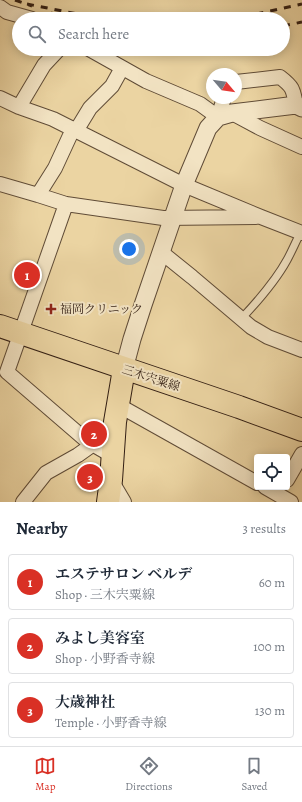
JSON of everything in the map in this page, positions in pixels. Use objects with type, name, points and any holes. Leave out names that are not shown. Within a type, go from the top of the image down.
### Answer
[{"type":"main road","name":"三木宍粟線","points":[[9,327],[124,369],[239,407],[302,430]]},
{"type":"main road","points":[[108,502],[115,422],[124,369]]},
{"type":"street","points":[[0,7],[12,13]]},
{"type":"street","points":[[19,107],[44,65],[52,56]]},
{"type":"street","points":[[101,56],[146,81],[200,104],[224,109],[299,107],[289,83],[280,77],[242,81]]},
{"type":"street","points":[[38,195],[55,168],[75,130],[90,108],[112,86],[122,68]]},
{"type":"street","points":[[0,98],[75,130],[184,185],[301,232]]},
{"type":"street","points":[[224,109],[260,128],[302,147]]},
{"type":"street","points":[[124,369],[132,339],[184,185],[208,128],[224,109]]},
{"type":"street","points":[[2,189],[38,195],[66,204],[163,218],[262,217]]},
{"type":"street","points":[[66,204],[9,327],[7,372],[92,445],[113,456]]},
{"type":"street","points":[[161,252],[251,327],[268,337],[302,350]]},
{"type":"street","points":[[118,405],[254,481]]},
{"type":"street","points":[[23,502],[46,474],[92,445]]},
{"type":"street","points":[[290,475],[302,454]]},
{"type":"street","points":[[111,480],[124,502]]},
{"type":"street","points":[[271,490],[282,496]]},
{"type":"lane","points":[[241,318],[258,301],[273,282],[288,260],[301,232]]},
{"type":"railway","points":[[15,0],[32,6]]},
{"type":"railway","points":[[27,4],[68,12]]},
{"type":"railway","points":[[266,12],[302,4]]},
{"type":"railway","points":[[290,25],[302,22]]},
{"type":"place","name":"エステサロン ベルデ","points":[[27,275]]},
{"type":"place","name":"福岡クリニック","points":[[51,309]]},
{"type":"place","name":"みよし美容室","points":[[94,434]]},
{"type":"place","name":"大歳神社","points":[[90,477]]}]
